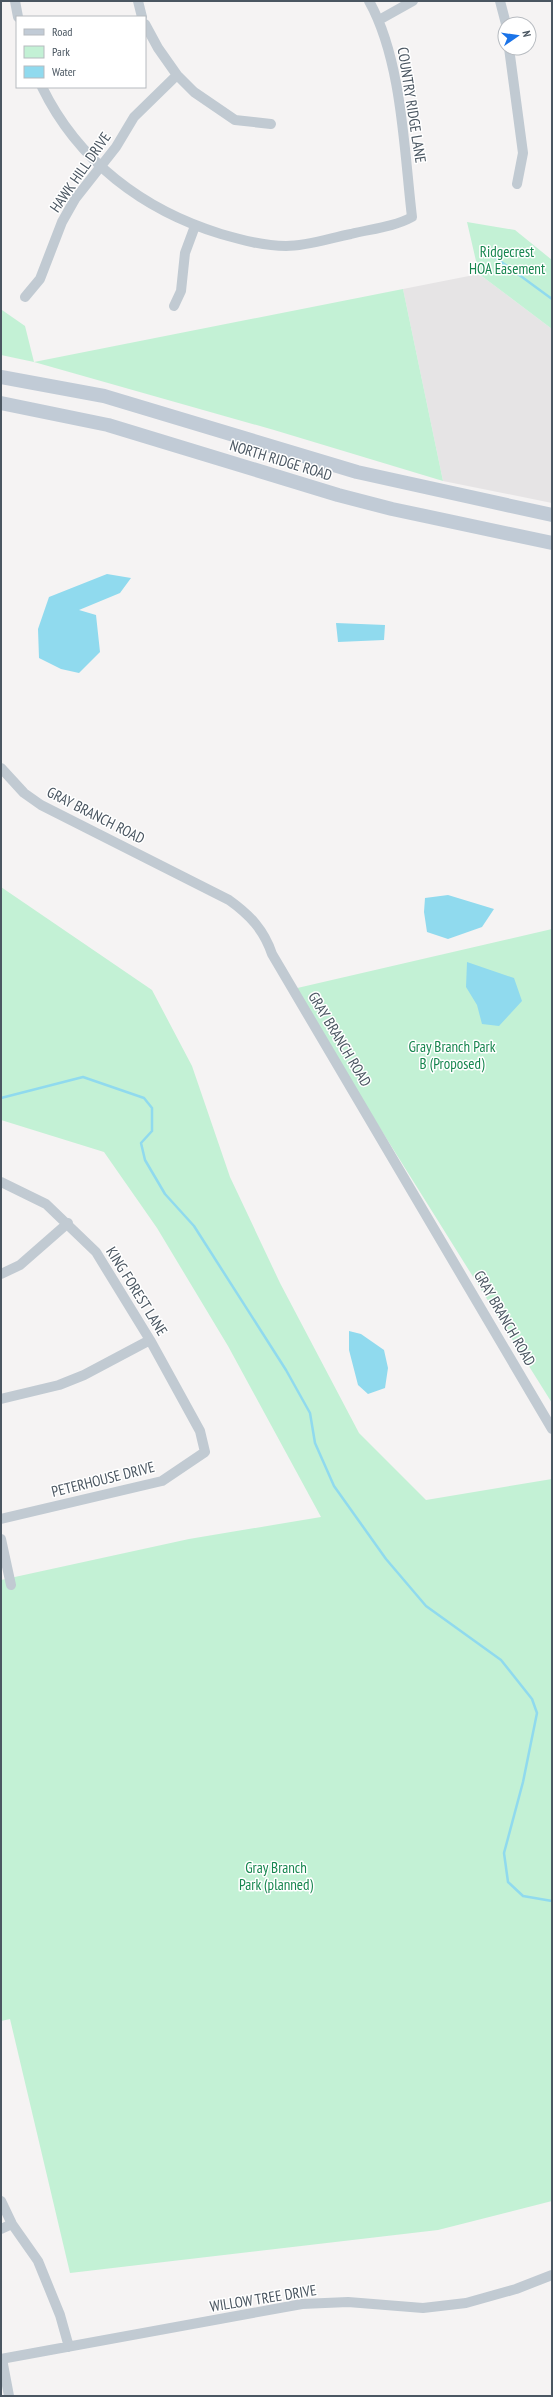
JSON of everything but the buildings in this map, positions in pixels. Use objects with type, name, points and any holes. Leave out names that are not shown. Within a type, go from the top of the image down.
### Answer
[{"type":"main road","name":"NORTH RIDGE ROAD","points":[[1,377],[104,396],[357,472],[552,515]]},
{"type":"main road","name":"NORTH RIDGE ROAD","points":[[1,403],[108,425],[377,505],[552,543]]},
{"type":"street","points":[[15,1],[18,16]]},
{"type":"street","points":[[138,1],[142,16]]},
{"type":"street","name":"COUNTRY RIDGE LANE","points":[[195,226],[248,242],[285,246],[338,237],[398,223],[412,217],[395,74],[379,20],[370,1]]},
{"type":"street","points":[[379,20],[413,1]]},
{"type":"street","points":[[500,1],[504,16]]},
{"type":"street","points":[[146,26],[158,48],[177,75],[194,92],[235,120],[271,124]]},
{"type":"street","points":[[510,56],[523,153],[517,184]]},
{"type":"street","name":"HAWK HILL DRIVE","points":[[25,296],[40,279],[68,210],[100,168],[134,117],[177,75]]},
{"type":"street","points":[[43,88],[59,118],[100,168],[141,198],[195,226],[185,253],[181,291],[174,306]]},
{"type":"street","name":"GRAY BRANCH ROAD","points":[[1,768],[24,793],[41,805],[229,900],[246,912],[259,927],[272,954],[552,1429]]},
{"type":"street","name":"KING FOREST LANE","points":[[1,1182],[46,1204],[68,1223],[96,1252],[150,1340],[200,1431],[205,1452]]},
{"type":"street","points":[[1,1274],[20,1265],[68,1223]]},
{"type":"street","points":[[1,1399],[59,1385],[84,1375],[150,1340]]},
{"type":"street","name":"PETERHOUSE DRIVE","points":[[1,1519],[162,1481],[205,1452]]},
{"type":"street","points":[[1,1539],[11,1585]]},
{"type":"street","points":[[1,2201],[12,2224],[38,2260],[60,2316],[69,2347]]},
{"type":"street","points":[[1,2229],[12,2224]]},
{"type":"street","name":"WILLOW TREE DRIVE","points":[[2,2359],[302,2304],[348,2302],[423,2308],[466,2303],[516,2289],[552,2276]]},
{"type":"street","points":[[2,2359],[9,2396]]},
{"type":"shaded area","points":[[479,274],[552,329],[552,503],[443,481],[403,289]]},
{"type":"green space","name":"Ridgecrest HOA Easement","points":[[467,222],[515,230],[552,260],[552,329],[479,274]]},
{"type":"green space","points":[[403,289],[443,481],[274,430],[34,362]]},
{"type":"green space","points":[[1,306],[2,310],[25,326],[34,362],[1,355]]},
{"type":"green space","name":"Gray Branch Park (planned)","points":[[1,887],[152,990],[192,1066],[230,1177],[280,1283],[359,1433],[426,1500],[552,1479],[552,2201],[438,2230],[70,2273],[10,2019],[1,2021],[1,1580],[189,1539],[321,1517],[228,1346],[157,1228],[104,1152],[1,1120]]},
{"type":"green space","name":"Gray Branch Park B (Proposed)","points":[[552,929],[552,1403],[293,989]]},
{"type":"water","points":[[107,574],[131,578],[120,593],[79,610],[96,615],[100,652],[79,673],[61,669],[39,658],[38,629],[49,597]]},
{"type":"water","points":[[336,623],[385,625],[384,640],[338,642]]},
{"type":"water","points":[[448,895],[494,909],[482,927],[448,939],[427,932],[424,912],[425,898]]},
{"type":"water","points":[[467,962],[514,978],[522,1001],[499,1026],[482,1024],[477,1005],[466,987]]},
{"type":"water","points":[[349,1331],[361,1334],[384,1350],[388,1368],[385,1388],[368,1394],[358,1385],[349,1350]]},
{"type":"waterway","points":[[485,250],[552,299]]},
{"type":"waterway","points":[[1,1098],[83,1077],[144,1098],[152,1108],[152,1131],[141,1143],[145,1160],[165,1194],[194,1226],[286,1370],[310,1413],[315,1443],[334,1486],[386,1559],[426,1606],[501,1660],[532,1699],[537,1713],[523,1782],[504,1853],[508,1882],[523,1896],[552,1901]]}]
